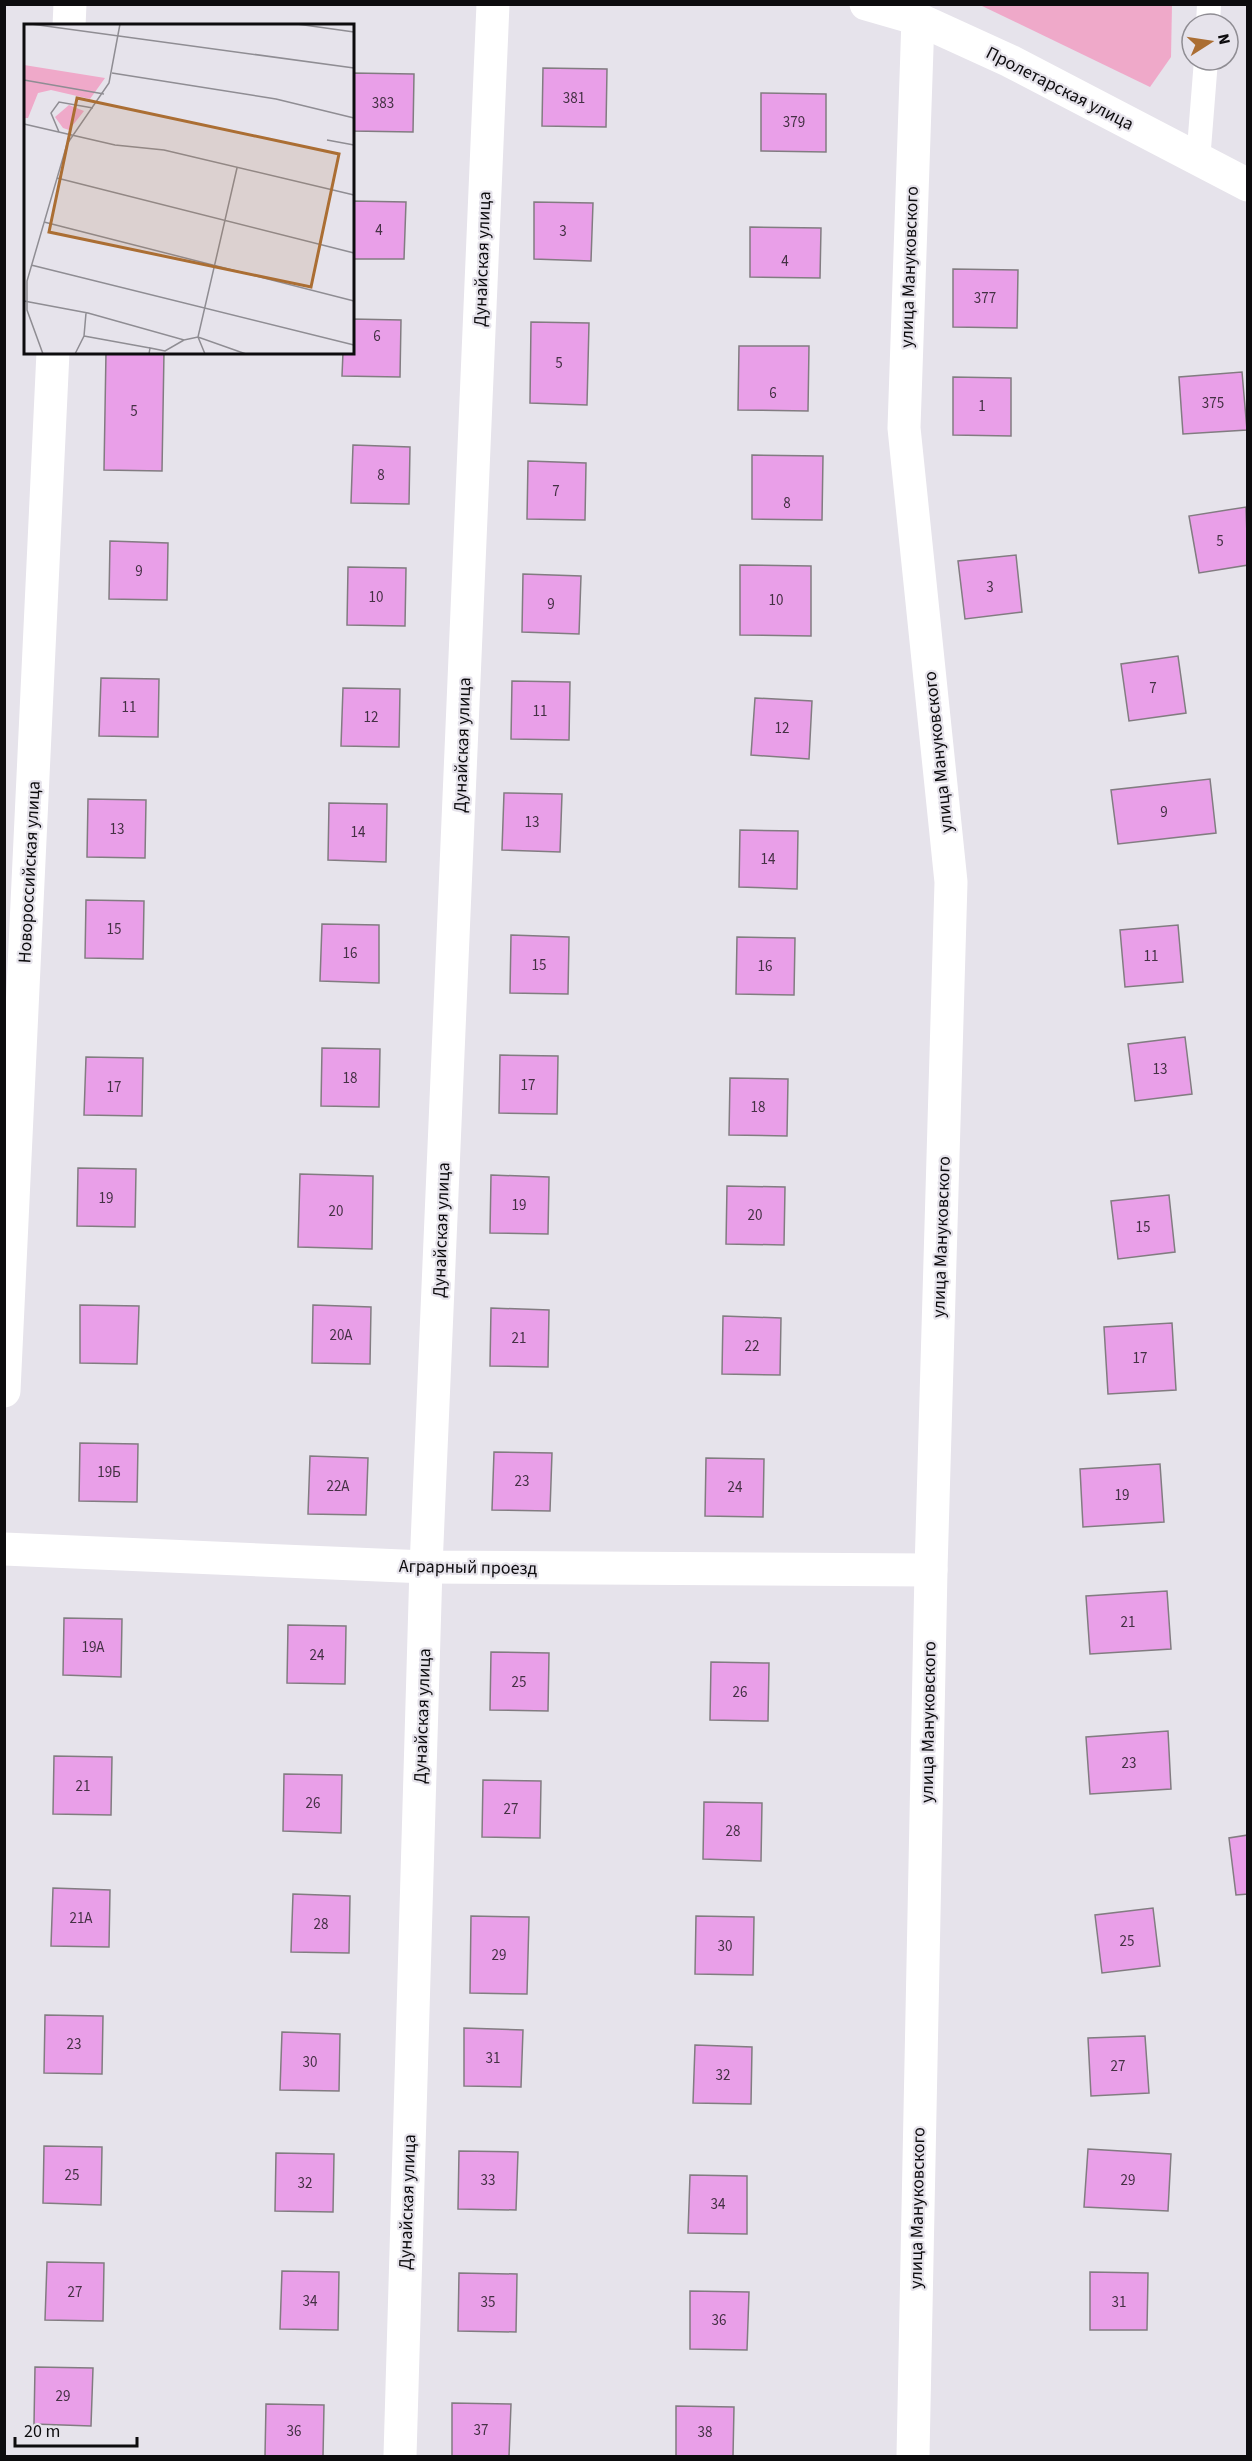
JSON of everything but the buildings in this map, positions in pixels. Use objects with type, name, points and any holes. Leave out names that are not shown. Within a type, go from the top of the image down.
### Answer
[{"type":"street","points":[[69,24],[70,4]]},
{"type":"street","name":"Дунайская улица","points":[[400,2457],[426,1567],[493,4]]},
{"type":"street","name":"Пролетарская улица","points":[[866,4],[918,12],[1198,161],[1248,185]]},
{"type":"street","name":"улица Мануковского","points":[[913,2457],[931,1570],[951,882],[904,428],[918,12]]},
{"type":"street","name":"Новороссийская улица","points":[[4,1390],[53,354]]},
{"type":"street","name":"Аграрный проезд","points":[[4,1549],[426,1567],[931,1570]]},
{"type":"lane","points":[[1198,161],[1205,72]]},
{"type":"shaded area","points":[[980,5],[1172,5],[1171,57],[1150,87]]}]
